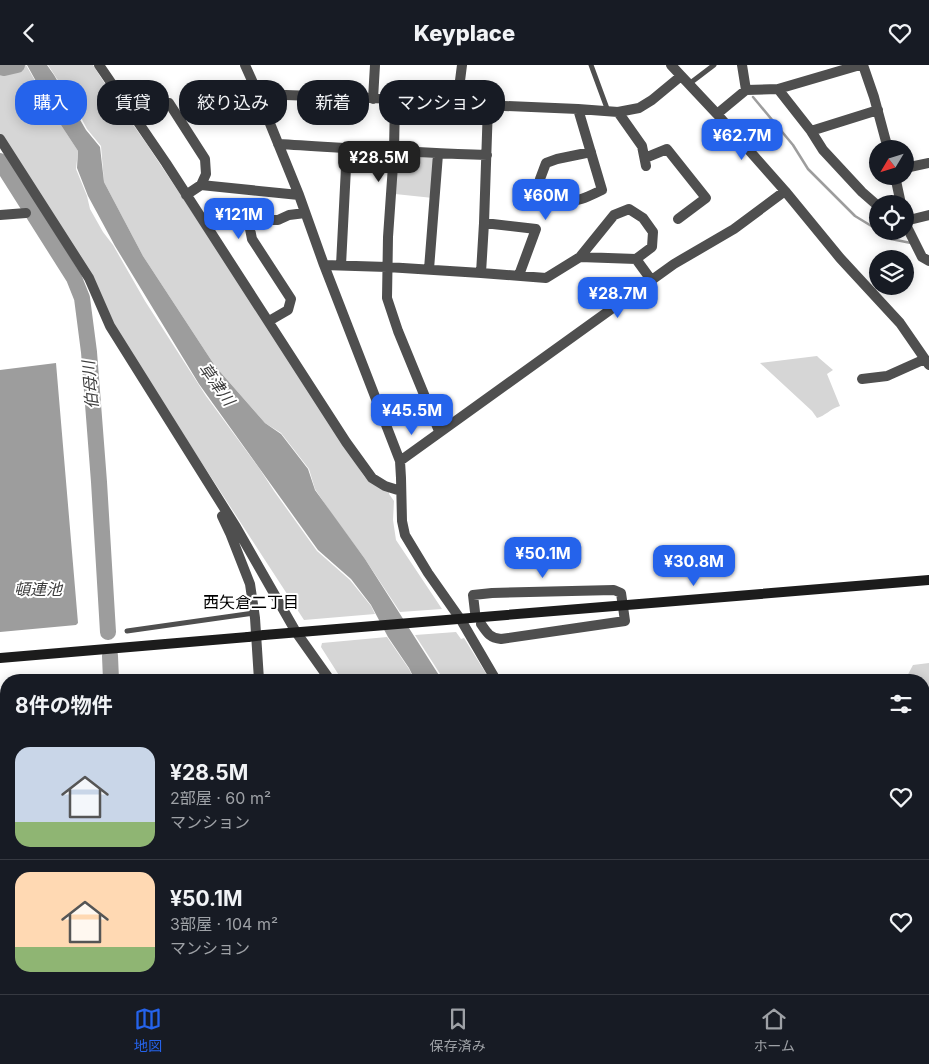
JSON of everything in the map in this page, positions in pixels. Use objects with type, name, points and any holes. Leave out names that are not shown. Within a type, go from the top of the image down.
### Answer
[{"type":"street","points":[[99,65],[137,119],[269,321],[346,443],[372,479],[401,491]]},
{"type":"street","points":[[245,65],[252,80]]},
{"type":"street","points":[[373,99],[376,65]]},
{"type":"street","points":[[460,80],[462,65]]},
{"type":"street","points":[[671,65],[717,114],[785,191],[840,258],[900,323],[927,362],[887,376],[862,379]]},
{"type":"street","points":[[742,65],[746,90]]},
{"type":"street","points":[[717,114],[746,90],[778,89],[861,65],[878,110],[886,140]]},
{"type":"street","points":[[505,106],[613,112],[639,109],[681,76]]},
{"type":"street","points":[[778,89],[811,131],[823,150],[869,198]]},
{"type":"street","points":[[287,95],[379,99]]},
{"type":"street","points":[[169,103],[205,159],[206,174],[202,185]]},
{"type":"street","points":[[578,109],[591,152],[602,190],[584,198],[568,201],[536,193],[546,163],[591,152]]},
{"type":"street","points":[[811,131],[878,110]]},
{"type":"street","points":[[613,112],[642,146],[645,162],[667,149],[706,197],[678,219]]},
{"type":"street","points":[[270,125],[400,461],[402,521],[405,535],[428,573],[461,619],[493,674]]},
{"type":"street","points":[[394,125],[387,298],[392,316],[439,431]]},
{"type":"street","points":[[481,273],[488,125]]},
{"type":"street","points":[[0,139],[88,278],[109,328]]},
{"type":"street","points":[[278,144],[438,154],[487,155]]},
{"type":"street","points":[[341,265],[347,147]]},
{"type":"street","points":[[0,149],[85,281],[109,328],[296,632],[326,674]]},
{"type":"street","points":[[429,269],[438,154]]},
{"type":"street","points":[[914,166],[929,163]]},
{"type":"street","points":[[186,195],[202,185],[299,195]]},
{"type":"street","points":[[400,461],[439,431],[674,264],[734,229],[785,191]]},
{"type":"street","points":[[324,265],[429,269],[546,278],[580,257],[614,215],[629,209],[643,217],[653,232],[652,247],[636,259],[580,257]]},
{"type":"street","points":[[0,215],[26,213]]},
{"type":"street","points":[[269,321],[288,310],[291,299],[252,239],[250,229],[257,220],[278,220],[289,215],[305,213]]},
{"type":"street","points":[[914,219],[929,215]]},
{"type":"street","points":[[484,223],[536,229],[519,275]]},
{"type":"street","points":[[914,240],[922,257],[929,261]]},
{"type":"street","points":[[636,259],[652,281]]},
{"type":"street","points":[[233,530],[250,584],[255,618],[259,674]]},
{"type":"street","points":[[0,658],[929,580]]},
{"type":"street","points":[[475,612],[473,595],[614,590],[621,593],[625,621],[501,639],[488,635],[481,624]]},
{"type":"lane","points":[[591,65],[613,112]]},
{"type":"lane","points":[[689,84],[714,65]]},
{"type":"lane","points":[[127,631],[254,613]]},
{"type":"shaded area","points":[[26,65],[35,80],[15,80],[15,125],[61,125],[78,151],[76,169],[90,209],[145,301],[206,396],[317,551],[350,580],[371,606],[375,614],[304,620],[112,325],[0,136],[0,70]]},
{"type":"shaded area","points":[[48,65],[93,65],[103,80],[97,80],[97,125],[133,125],[364,476],[370,482],[389,492],[394,501],[393,520],[396,540],[442,609],[400,612],[315,489],[309,469],[281,433],[265,423],[215,366],[143,256],[104,182],[101,146],[85,125],[87,125],[87,80],[58,80]]},
{"type":"shaded area","points":[[400,155],[432,158],[435,162],[433,198],[395,194],[397,159]]},
{"type":"shaded area","points":[[817,356],[833,370],[827,374],[840,406],[817,418],[812,411],[760,363]]},
{"type":"shaded area","points":[[456,632],[461,639],[464,638],[486,674],[440,674],[415,635]]},
{"type":"shaded area","points":[[387,637],[411,674],[338,674],[321,647],[322,643]]},
{"type":"shaded area","points":[[929,663],[929,674],[908,674],[913,665]]},
{"type":"water","points":[[27,65],[47,65],[57,80],[35,80]]},
{"type":"water","name":"草津川","points":[[61,125],[83,125],[100,147],[104,182],[143,256],[215,366],[265,423],[281,434],[308,469],[315,490],[365,559],[438,674],[412,674],[388,637],[371,605],[351,579],[318,550],[199,384],[115,246],[88,196],[77,168],[78,151]]},
{"type":"water","name":"頓連池","points":[[56,363],[78,623],[76,625],[0,632],[0,370]]},
{"type":"waterway","points":[[0,67],[17,65]]},
{"type":"waterway","points":[[753,97],[793,145],[808,169],[855,216],[869,225]]},
{"type":"waterway","name":"伯母川","points":[[0,161],[74,278],[82,298],[89,352],[108,632]]},
{"type":"waterway","points":[[896,240],[911,243]]},
{"type":"waterway","name":"伯母川","points":[[110,656],[111,674]]},
{"type":"district","name":"西矢倉二丁目","points":[[251,602]]}]
